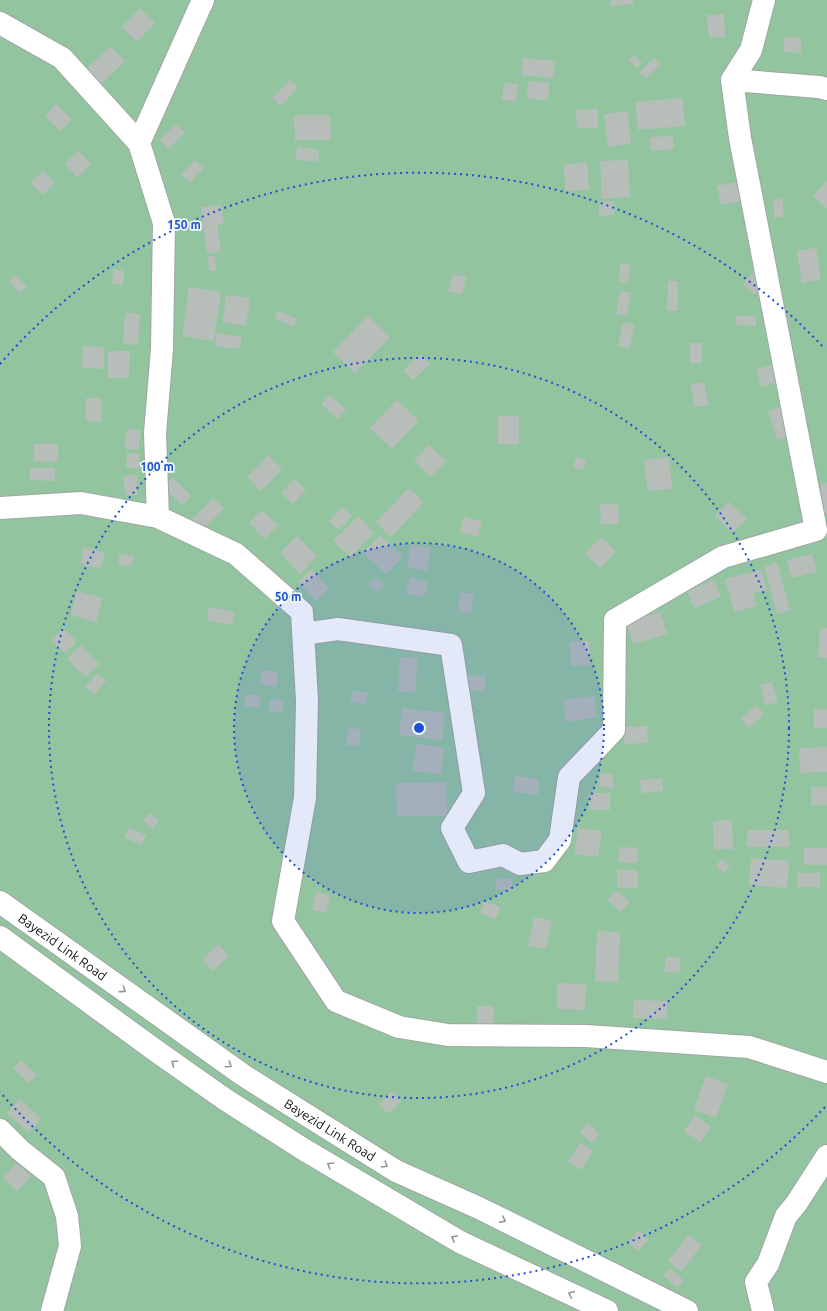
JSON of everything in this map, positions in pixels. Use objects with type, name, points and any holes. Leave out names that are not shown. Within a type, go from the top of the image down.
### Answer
[{"type":"street","points":[[139,143],[203,0]]},
{"type":"street","points":[[304,634],[338,629],[451,645],[474,793],[452,828],[469,862],[503,855],[520,864],[544,861],[560,840],[569,778],[614,730],[615,620],[724,557],[821,529],[740,138],[732,80],[751,50],[764,0]]},
{"type":"street","points":[[0,23],[62,58],[139,143],[164,223],[162,349],[155,433],[158,517]]},
{"type":"street","points":[[732,80],[819,87],[827,89]]},
{"type":"street","points":[[0,508],[81,503],[158,517],[236,554],[302,612],[307,701],[305,798],[283,920],[336,1001],[399,1027],[448,1035],[586,1036],[749,1047],[827,1072]]},
{"type":"street","name":"Bayezid Link Road","points":[[0,902],[243,1075],[396,1172],[478,1208],[686,1311]]},
{"type":"street","points":[[0,937],[226,1100],[303,1149],[460,1242],[606,1311]]},
{"type":"street","points":[[0,1130],[20,1150],[54,1177],[67,1216],[70,1246],[52,1311]]},
{"type":"street","points":[[763,1311],[756,1282],[768,1264],[786,1216],[796,1204],[827,1156]]},
{"type":"green space","points":[[0,0],[827,0],[827,1311],[0,1311]]},
{"type":"building","points":[[610,0],[633,0],[633,4],[611,6]]},
{"type":"building","points":[[140,8],[155,23],[137,42],[122,27]]},
{"type":"building","points":[[724,14],[725,37],[709,37],[707,15]]},
{"type":"building","points":[[784,37],[801,38],[801,53],[783,52]]},
{"type":"building","points":[[110,46],[125,61],[100,85],[85,70]]},
{"type":"building","points":[[634,55],[642,63],[637,68],[629,60]]},
{"type":"building","points":[[523,58],[555,61],[553,78],[522,75]]},
{"type":"building","points":[[654,58],[661,64],[646,79],[639,73]]},
{"type":"building","points":[[290,80],[298,87],[281,106],[272,98]]},
{"type":"building","points":[[528,81],[549,83],[548,100],[527,99]]},
{"type":"building","points":[[504,83],[518,84],[516,101],[502,100]]},
{"type":"building","points":[[682,98],[685,126],[638,130],[635,102]]},
{"type":"building","points":[[56,104],[72,119],[61,131],[45,117]]},
{"type":"building","points":[[598,109],[598,128],[577,128],[576,110]]},
{"type":"building","points":[[627,111],[631,144],[608,147],[604,114]]},
{"type":"building","points":[[294,115],[330,115],[331,140],[295,140]]},
{"type":"building","points":[[176,124],[185,133],[168,149],[160,140]]},
{"type":"building","points":[[673,136],[674,149],[651,151],[650,137]]},
{"type":"building","points":[[297,147],[319,150],[318,162],[296,160]]},
{"type":"building","points":[[78,151],[91,164],[77,177],[65,164]]},
{"type":"building","points":[[195,160],[204,168],[190,183],[181,174]]},
{"type":"building","points":[[628,160],[630,197],[602,199],[600,161]]},
{"type":"building","points":[[587,163],[589,190],[565,191],[564,164]]},
{"type":"building","points":[[43,171],[55,182],[43,195],[31,183]]},
{"type":"building","points":[[827,181],[827,209],[813,196]]},
{"type":"building","points":[[737,182],[741,201],[721,205],[717,186]]},
{"type":"building","points":[[782,198],[784,217],[775,218],[773,199]]},
{"type":"building","points":[[614,201],[614,215],[599,216],[599,202]]},
{"type":"building","points":[[221,205],[224,224],[217,225],[221,252],[207,253],[201,207]]},
{"type":"building","points":[[816,248],[821,280],[802,283],[797,251]]},
{"type":"building","points":[[208,256],[215,256],[216,271],[209,271]]},
{"type":"building","points":[[621,263],[631,265],[628,283],[618,282]]},
{"type":"building","points":[[113,269],[124,271],[123,285],[112,284]]},
{"type":"building","points":[[755,271],[766,283],[754,295],[743,284]]},
{"type":"building","points":[[453,274],[466,277],[462,295],[448,291]]},
{"type":"building","points":[[16,275],[27,286],[20,293],[9,281]]},
{"type":"building","points":[[668,281],[678,281],[678,311],[667,311]]},
{"type":"building","points":[[189,287],[221,292],[214,341],[182,336]]},
{"type":"building","points":[[620,291],[631,293],[627,316],[616,314]]},
{"type":"building","points":[[226,295],[250,298],[246,326],[223,322]]},
{"type":"building","points":[[278,311],[297,319],[293,327],[275,318]]},
{"type":"building","points":[[125,313],[140,314],[138,345],[123,344]]},
{"type":"building","points":[[368,315],[390,337],[355,373],[333,352]]},
{"type":"building","points":[[736,316],[756,316],[756,326],[736,325]]},
{"type":"building","points":[[623,322],[634,324],[630,348],[618,346]]},
{"type":"building","points":[[217,333],[242,337],[240,349],[215,346]]},
{"type":"building","points":[[690,343],[702,343],[702,363],[690,363]]},
{"type":"building","points":[[83,346],[104,347],[104,369],[82,368]]},
{"type":"building","points":[[108,351],[130,351],[129,378],[108,378]]},
{"type":"building","points":[[420,354],[430,364],[413,380],[403,371]]},
{"type":"building","points":[[772,365],[776,383],[761,387],[757,369]]},
{"type":"building","points":[[704,382],[708,405],[694,407],[691,384]]},
{"type":"building","points":[[330,395],[346,410],[338,419],[321,404]]},
{"type":"building","points":[[86,398],[102,398],[101,422],[86,421]]},
{"type":"building","points":[[397,400],[419,421],[392,449],[370,428]]},
{"type":"building","points":[[783,406],[792,436],[777,440],[768,411]]},
{"type":"building","points":[[498,416],[519,416],[519,444],[498,444]]},
{"type":"building","points":[[128,428],[141,431],[138,450],[124,448]]},
{"type":"building","points":[[34,444],[58,444],[58,462],[34,461]]},
{"type":"building","points":[[429,445],[446,461],[431,477],[414,461]]},
{"type":"building","points":[[127,453],[140,454],[138,469],[126,467]]},
{"type":"building","points":[[268,455],[282,469],[261,491],[247,477]]},
{"type":"building","points":[[576,457],[586,460],[583,470],[573,467]]},
{"type":"building","points":[[669,457],[672,489],[648,491],[644,460]]},
{"type":"building","points":[[30,468],[55,468],[55,481],[30,480]]},
{"type":"building","points":[[137,475],[138,495],[125,495],[123,476]]},
{"type":"building","points":[[173,478],[191,496],[182,506],[164,487]]},
{"type":"building","points":[[294,479],[306,490],[293,504],[281,493]]},
{"type":"building","points":[[821,483],[827,483],[827,514],[821,513]]},
{"type":"building","points":[[409,488],[424,502],[391,537],[376,522]]},
{"type":"building","points":[[213,498],[224,509],[202,530],[192,519]]},
{"type":"building","points":[[729,502],[747,519],[732,533],[715,515]]},
{"type":"building","points":[[600,504],[618,504],[619,524],[601,524]]},
{"type":"building","points":[[342,507],[352,516],[339,530],[329,521]]},
{"type":"building","points":[[261,510],[278,525],[265,539],[249,523]]},
{"type":"building","points":[[358,516],[374,533],[350,557],[333,541]]},
{"type":"building","points":[[464,517],[482,522],[478,537],[460,532]]},
{"type":"building","points":[[380,535],[403,557],[386,574],[363,553]]},
{"type":"building","points":[[297,536],[317,556],[300,574],[280,553]]},
{"type":"building","points":[[601,537],[616,551],[601,568],[585,554]]},
{"type":"building","points":[[411,544],[431,548],[426,571],[407,567]]},
{"type":"building","points":[[84,547],[105,553],[100,569],[80,563]]},
{"type":"building","points":[[120,553],[134,556],[131,567],[118,564]]},
{"type":"building","points":[[812,554],[817,572],[792,578],[787,560]]},
{"type":"building","points":[[777,562],[790,610],[777,614],[764,566]]},
{"type":"building","points":[[312,569],[329,589],[316,601],[298,582]]},
{"type":"building","points":[[761,570],[767,590],[753,593],[757,606],[734,612],[725,579]]},
{"type":"building","points":[[376,577],[384,585],[377,592],[369,584]]},
{"type":"building","points":[[410,577],[428,582],[424,597],[406,593]]},
{"type":"building","points":[[714,580],[721,597],[694,608],[687,591]]},
{"type":"building","points":[[77,591],[102,598],[96,622],[71,615]]},
{"type":"building","points":[[460,592],[474,594],[471,613],[458,611]]},
{"type":"building","points":[[209,607],[235,612],[232,625],[207,620]]},
{"type":"building","points":[[660,612],[667,634],[633,644],[626,621]]},
{"type":"building","points":[[63,628],[77,642],[65,653],[51,640]]},
{"type":"building","points":[[820,628],[827,628],[827,658],[818,657]]},
{"type":"building","points":[[589,641],[590,666],[571,666],[570,642]]},
{"type":"building","points":[[81,645],[99,664],[86,677],[67,659]]},
{"type":"building","points":[[400,657],[418,658],[415,693],[398,691]]},
{"type":"building","points":[[262,670],[278,672],[277,687],[260,684]]},
{"type":"building","points":[[97,673],[106,681],[94,695],[85,687]]},
{"type":"building","points":[[467,675],[486,676],[485,691],[467,690]]},
{"type":"building","points":[[772,682],[778,702],[766,705],[760,685]]},
{"type":"building","points":[[353,690],[368,693],[365,705],[350,701]]},
{"type":"building","points":[[246,694],[261,696],[259,707],[244,706]]},
{"type":"building","points":[[594,696],[597,717],[566,722],[563,700]]},
{"type":"building","points":[[270,699],[284,700],[283,712],[269,711]]},
{"type":"building","points":[[756,705],[764,714],[749,728],[741,719]]},
{"type":"building","points":[[402,708],[445,713],[442,740],[399,735]]},
{"type":"building","points":[[814,709],[827,709],[827,728],[814,728]]},
{"type":"building","points":[[647,726],[648,743],[624,744],[623,727]]},
{"type":"building","points":[[348,728],[361,729],[359,746],[346,745]]},
{"type":"building","points":[[416,744],[444,747],[441,774],[413,771]]},
{"type":"building","points":[[827,747],[827,772],[800,773],[799,748]]},
{"type":"building","points":[[600,773],[613,774],[613,788],[600,787]]},
{"type":"building","points":[[515,776],[539,779],[538,795],[513,792]]},
{"type":"building","points":[[662,778],[663,791],[641,793],[640,780]]},
{"type":"building","points":[[446,782],[447,816],[397,816],[396,783]]},
{"type":"building","points":[[811,787],[827,787],[827,805],[811,805]]},
{"type":"building","points":[[589,793],[610,793],[610,810],[589,810]]},
{"type":"building","points":[[149,813],[159,820],[153,829],[143,821]]},
{"type":"building","points":[[732,820],[733,849],[714,850],[713,821]]},
{"type":"building","points":[[129,828],[146,835],[142,845],[125,838]]},
{"type":"building","points":[[578,828],[602,831],[598,857],[574,854]]},
{"type":"building","points":[[747,830],[789,830],[789,847],[747,847]]},
{"type":"building","points":[[619,847],[638,848],[637,863],[618,862]]},
{"type":"building","points":[[804,848],[827,848],[827,865],[804,865]]},
{"type":"building","points":[[751,858],[789,861],[787,888],[749,885]]},
{"type":"building","points":[[721,859],[730,866],[724,873],[716,866]]},
{"type":"building","points":[[617,870],[638,870],[638,888],[617,888]]},
{"type":"building","points":[[797,873],[820,873],[820,887],[797,887]]},
{"type":"building","points":[[496,878],[512,879],[512,890],[496,890]]},
{"type":"building","points":[[616,890],[630,902],[621,912],[607,900]]},
{"type":"building","points":[[316,892],[330,895],[326,913],[312,910]]},
{"type":"building","points":[[484,901],[500,907],[496,919],[480,913]]},
{"type":"building","points":[[534,917],[552,921],[546,949],[528,945]]},
{"type":"building","points":[[597,931],[620,932],[618,982],[595,981]]},
{"type":"building","points":[[218,944],[229,956],[213,971],[202,960]]},
{"type":"building","points":[[666,957],[681,958],[679,973],[664,972]]},
{"type":"building","points":[[557,983],[586,984],[585,1010],[557,1009]]},
{"type":"building","points":[[634,1000],[667,1001],[667,1019],[633,1018]]},
{"type":"building","points":[[477,1006],[494,1006],[494,1025],[477,1024]]},
{"type":"building","points":[[21,1060],[37,1075],[29,1083],[13,1069]]},
{"type":"building","points":[[706,1076],[728,1084],[716,1118],[694,1110]]},
{"type":"building","points":[[392,1091],[402,1101],[388,1114],[379,1104]]},
{"type":"building","points":[[20,1099],[41,1119],[29,1133],[7,1113]]},
{"type":"building","points":[[695,1115],[711,1127],[700,1142],[684,1131]]},
{"type":"building","points":[[588,1123],[600,1134],[592,1143],[580,1132]]},
{"type":"building","points":[[580,1142],[593,1151],[581,1170],[568,1162]]},
{"type":"building","points":[[16,1163],[31,1176],[17,1191],[3,1178]]},
{"type":"building","points":[[639,1230],[649,1240],[638,1251],[628,1242]]},
{"type":"building","points":[[688,1235],[702,1245],[681,1272],[668,1261]]},
{"type":"building","points":[[670,1268],[684,1281],[677,1288],[663,1275]]}]
